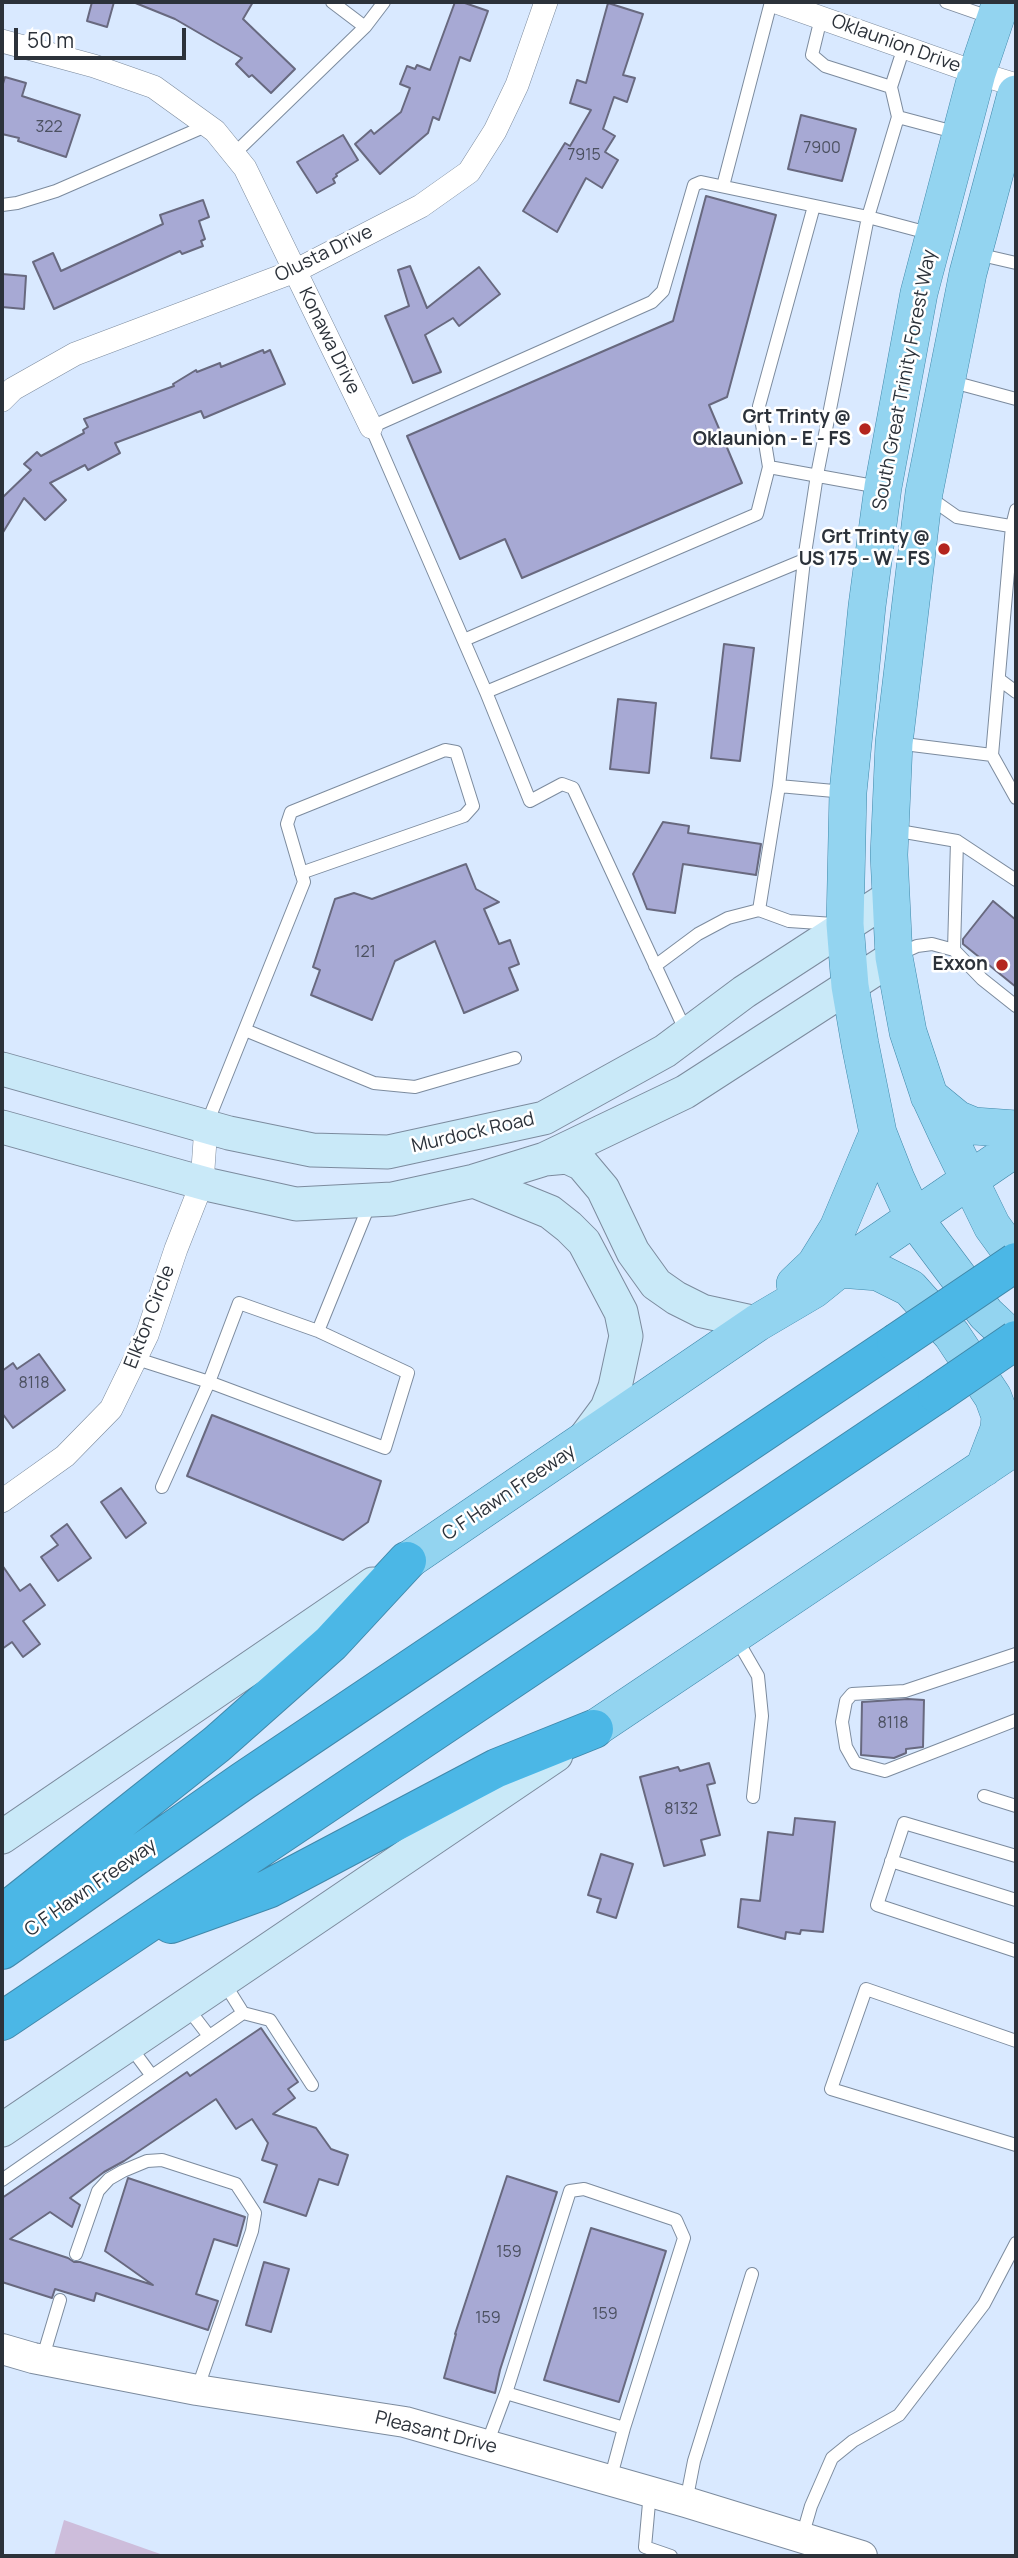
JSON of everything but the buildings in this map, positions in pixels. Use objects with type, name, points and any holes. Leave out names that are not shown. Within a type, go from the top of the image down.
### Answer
[{"type":"highway","name":"C F Hawn Freeway","points":[[2,1950],[243,1781],[1016,1260]]},
{"type":"highway","points":[[2,2021],[1016,1341]]},
{"type":"highway","points":[[2,1920],[9,1909],[228,1735],[331,1643],[407,1561]]},
{"type":"highway","points":[[115,1944],[268,1889],[497,1768],[594,1729]]},
{"type":"main road","name":"South Great Trinity Forest Way","points":[[998,11],[977,73],[933,235],[919,293],[883,487],[867,606],[848,792],[845,924],[850,986],[878,1133],[914,1218],[986,1314],[1016,1341]]},
{"type":"main road","name":"South Great Trinity Forest Way","points":[[1016,94],[973,253],[924,494],[894,743],[890,830],[890,897],[894,957],[908,1032],[929,1095],[992,1226],[1016,1260]]},
{"type":"main road","points":[[883,487],[924,494]]},
{"type":"main road","name":"Murdock Road","points":[[2,1069],[206,1126],[312,1150],[388,1152],[544,1118],[665,1051],[744,992],[890,897]]},
{"type":"main road","points":[[2,1127],[202,1183],[296,1204],[392,1199],[474,1181],[545,1158],[685,1092],[894,957]]},
{"type":"main road","points":[[929,1095],[957,1119],[986,1128],[1016,1129]]},
{"type":"main road","points":[[493,1130],[514,1134],[530,1141],[545,1158]]},
{"type":"main road","points":[[545,1158],[568,1157],[582,1164],[603,1189],[632,1252],[656,1284],[702,1311],[757,1324],[815,1265],[838,1228],[878,1133]]},
{"type":"main road","name":"C F Hawn Freeway","points":[[2,1837],[757,1324],[813,1290],[839,1269],[1016,1148]]},
{"type":"main road","points":[[474,1181],[550,1212],[569,1227],[584,1242],[621,1312],[626,1336],[615,1387],[607,1408],[580,1445]]},
{"type":"main road","points":[[839,1269],[878,1272],[910,1288],[952,1335],[993,1398],[1000,1416],[1000,1462]]},
{"type":"main road","points":[[2,2130],[734,1635],[1000,1462],[1016,1446]]},
{"type":"street","name":"Olusta Drive","points":[[6,392],[75,354],[295,271],[421,206],[469,172],[495,131],[517,85],[546,2]]},
{"type":"street","name":"Oklaunion Drive","points":[[773,2],[1016,85]]},
{"type":"street","name":"Konawa Drive","points":[[2,41],[94,66],[154,87],[215,131],[245,168],[371,427]]},
{"type":"street","name":"Elkton Circle","points":[[2,1501],[65,1457],[111,1409],[137,1359],[202,1183],[206,1126]]},
{"type":"street","name":"Pleasant Drive","points":[[2,2349],[42,2360],[197,2390],[405,2422],[686,2502],[849,2554]]},
{"type":"lane","points":[[332,2],[365,27]]},
{"type":"lane","points":[[234,154],[365,27],[384,2]]},
{"type":"lane","points":[[723,186],[773,2]]},
{"type":"lane","points":[[946,2],[998,11]]},
{"type":"lane","points":[[821,18],[813,55],[825,66],[891,88]]},
{"type":"lane","points":[[759,910],[779,786],[804,560],[817,475],[868,217],[898,117],[891,88],[904,47]]},
{"type":"lane","points":[[898,117],[961,133]]},
{"type":"lane","points":[[2,205],[56,191],[208,125]]},
{"type":"lane","points":[[687,1034],[573,788],[562,784],[530,800],[371,427],[652,302],[663,291],[694,184],[701,182],[723,186],[868,217],[933,235]]},
{"type":"lane","points":[[464,640],[757,514],[768,467],[759,406],[814,206]]},
{"type":"lane","points":[[973,253],[1016,263]]},
{"type":"lane","points":[[946,380],[1016,399]]},
{"type":"lane","points":[[768,467],[883,487]]},
{"type":"lane","points":[[924,494],[957,517],[1014,526]]},
{"type":"lane","points":[[1016,510],[992,755],[1016,798]]},
{"type":"lane","points":[[486,692],[804,560]]},
{"type":"lane","points":[[1000,680],[1016,692]]},
{"type":"lane","points":[[894,743],[992,755]]},
{"type":"lane","points":[[206,1126],[304,882],[287,824],[291,812],[445,750],[456,752],[473,806],[464,816],[302,873]]},
{"type":"lane","points":[[779,786],[848,792]]},
{"type":"lane","points":[[890,830],[957,841],[1016,880]]},
{"type":"lane","points":[[954,950],[957,841]]},
{"type":"lane","points":[[655,966],[698,934],[728,918],[759,910],[789,921],[845,924]]},
{"type":"lane","points":[[894,957],[917,946],[932,944],[954,950],[982,979],[1016,1006]]},
{"type":"lane","points":[[245,1030],[374,1083],[415,1087],[515,1058]]},
{"type":"lane","points":[[318,1331],[371,1200]]},
{"type":"lane","points":[[137,1359],[209,1382],[384,1448],[408,1373],[318,1331],[239,1303],[209,1382],[162,1488]]},
{"type":"lane","points":[[734,1635],[758,1676],[762,1716],[753,1797]]},
{"type":"lane","points":[[1016,1654],[905,1691],[852,1694],[846,1701],[842,1722],[846,1748],[855,1763],[885,1771],[1016,1720]]},
{"type":"lane","points":[[984,1796],[1016,1806]]},
{"type":"lane","points":[[1016,1856],[904,1822],[877,1905],[1016,1951]]},
{"type":"lane","points":[[891,1861],[1016,1900]]},
{"type":"lane","points":[[222,1981],[243,2013],[270,2021],[312,2085]]},
{"type":"lane","points":[[1016,2041],[866,1989],[831,2089],[1016,2145]]},
{"type":"lane","points":[[185,2006],[209,2036]]},
{"type":"lane","points":[[2,2180],[243,2013]]},
{"type":"lane","points":[[128,2044],[152,2076]]},
{"type":"lane","points":[[76,2254],[98,2191],[109,2179],[123,2171],[146,2161],[162,2160],[236,2184],[256,2213],[197,2390]]},
{"type":"lane","points":[[486,2444],[506,2393],[570,2191],[584,2189],[676,2220],[684,2238],[610,2480]]},
{"type":"lane","points":[[802,2538],[811,2506],[832,2458],[853,2441],[899,2415],[985,2304],[1016,2242]]},
{"type":"lane","points":[[686,2502],[694,2461],[752,2274]]},
{"type":"lane","points":[[42,2360],[60,2300]]},
{"type":"lane","points":[[506,2393],[624,2428]]},
{"type":"lane","points":[[650,2492],[645,2547],[671,2556]]},
{"type":"shaded area","points":[[64,2520],[166,2556],[54,2556]]},
{"type":"place","name":"Grt Trinty @ Oklaunion - E - FS","points":[[865,429]]},
{"type":"place","name":"Grt Trinty @ US 175 - W - FS","points":[[944,549]]},
{"type":"place","name":"Exxon","points":[[1002,965]]}]
